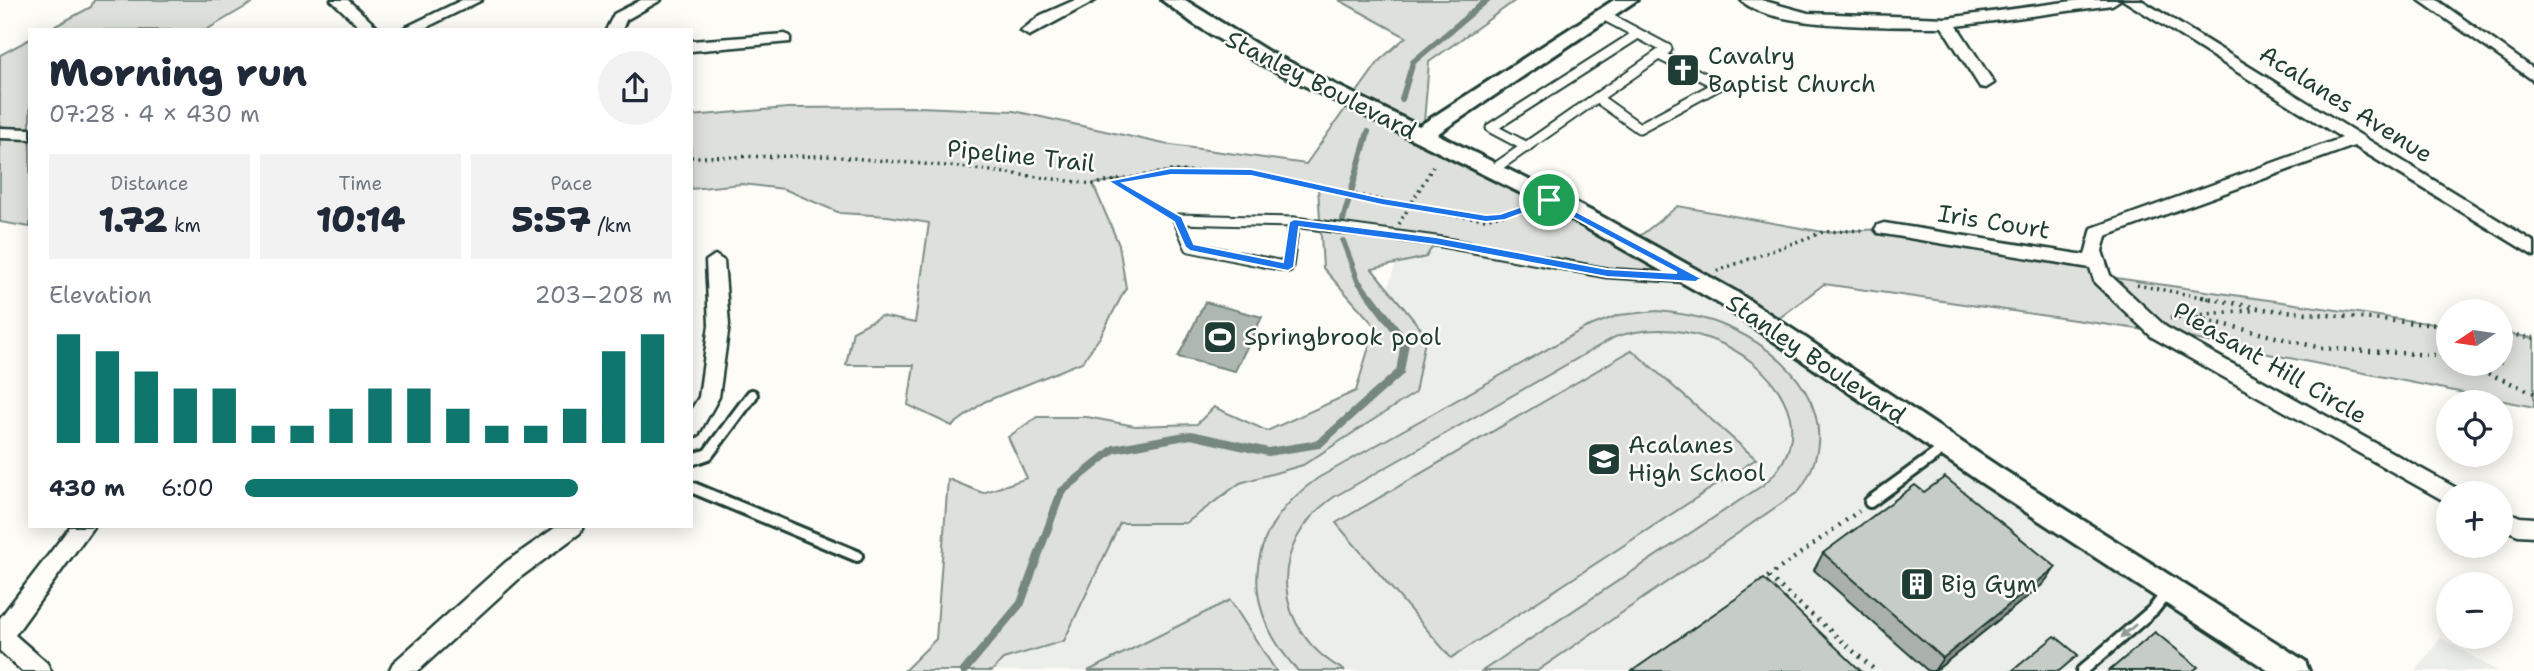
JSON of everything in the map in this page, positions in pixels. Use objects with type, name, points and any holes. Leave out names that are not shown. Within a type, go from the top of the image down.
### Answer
[{"type":"street","points":[[339,0],[370,28]]},
{"type":"street","points":[[412,28],[474,0]]},
{"type":"street","points":[[615,28],[619,17],[653,0]]},
{"type":"street","points":[[1029,31],[1046,18],[1088,0]]},
{"type":"street","name":"Stanley Boulevard","points":[[1172,0],[1221,36],[1348,103],[1421,135],[1549,200],[1696,278],[1947,447],[2170,588],[2294,671]]},
{"type":"street","points":[[1421,135],[1627,0]]},
{"type":"street","points":[[1749,0],[1763,7],[1808,18],[1947,23],[2112,0]]},
{"type":"street","name":"Acalanes Avenue","points":[[2132,0],[2534,250]]},
{"type":"street","points":[[2427,0],[2534,76]]},
{"type":"street","points":[[1947,23],[1986,83]]},
{"type":"street","points":[[693,46],[785,39]]},
{"type":"street","points":[[0,133],[28,134]]},
{"type":"street","points":[[2099,270],[2093,251],[2098,232],[2356,139]]},
{"type":"street","name":"Iris Court","points":[[1884,229],[2099,270]]},
{"type":"street","points":[[693,425],[709,397],[719,325],[715,261]]},
{"type":"street","name":"Pleasant Hill Circle","points":[[2099,270],[2159,332],[2436,487]]},
{"type":"street","points":[[2513,524],[2534,527]]},
{"type":"street","points":[[39,671],[0,636],[81,528]]},
{"type":"street","points":[[401,671],[514,569],[571,528]]},
{"type":"lane","points":[[1491,172],[1667,50],[1603,15]]},
{"type":"lane","points":[[1527,147],[1491,128],[1638,34]]},
{"type":"lane","points":[[1597,98],[1639,128],[1718,85],[1659,55]]},
{"type":"lane","points":[[1294,222],[1288,267],[1190,247],[1178,219],[1294,222],[1436,241],[1607,273],[1696,278]]},
{"type":"lane","points":[[693,459],[708,454],[752,395]]},
{"type":"lane","points":[[1870,502],[1947,447]]},
{"type":"lane","points":[[693,488],[857,556]]},
{"type":"lane","points":[[2082,671],[2154,609],[2170,588]]},
{"type":"path","name":"Pipeline Trail","points":[[693,157],[827,156],[960,167],[1093,184],[1171,171],[1251,173],[1408,206],[1486,219],[1501,217],[1549,200]]},
{"type":"path","points":[[1392,237],[1434,165]]},
{"type":"path","points":[[1113,181],[1178,219]]},
{"type":"path","points":[[1696,278],[1823,232],[1884,229]]},
{"type":"path","points":[[2099,270],[2263,309],[2436,325]]},
{"type":"path","points":[[2263,309],[2189,316],[2321,348],[2359,348],[2436,355]]},
{"type":"path","points":[[2513,335],[2534,338]]},
{"type":"path","points":[[2494,376],[2534,393]]},
{"type":"path","points":[[1758,584],[1870,502]]},
{"type":"path","points":[[1769,577],[1876,671]]},
{"type":"shaded area","points":[[94,0],[257,0],[209,28],[52,28],[91,7]]},
{"type":"shaded area","points":[[1339,0],[1516,0],[1429,62],[1423,134],[1631,243],[1678,206],[1823,232],[1884,229],[2097,263],[2102,276],[2436,324],[2436,376],[2513,376],[2513,335],[2534,338],[2534,407],[2513,403],[2513,390],[2449,390],[2159,332],[1824,284],[1769,326],[1696,278],[1607,273],[1436,241],[1426,257],[1372,269],[1426,335],[1415,393],[1303,465],[1240,483],[1186,523],[1120,523],[1064,641],[1003,659],[992,671],[904,671],[936,639],[948,479],[983,493],[1027,478],[1008,437],[1037,417],[1087,417],[1135,426],[1197,424],[1214,407],[1267,431],[1356,391],[1375,326],[1323,268],[1318,187],[1251,172],[1171,171],[1093,184],[1119,245],[1126,288],[1100,337],[1082,362],[984,402],[952,426],[908,405],[914,365],[846,365],[853,331],[881,316],[915,323],[929,223],[888,216],[840,213],[784,189],[742,184],[693,189],[693,116],[788,108],[919,107],[1014,111],[1164,144],[1306,164],[1380,60],[1406,37]]},
{"type":"shaded area","points":[[28,40],[28,227],[0,222],[0,55]]},
{"type":"shaded area","name":"Acalanes High School","points":[[1403,240],[1696,278],[2294,671],[992,671],[1102,509],[1223,471],[1356,391]]},
{"type":"shaded area","name":"Springbrook pool","points":[[1205,302],[1262,317],[1235,371],[1178,357]]},
{"type":"shaded area","points":[[1657,311],[1689,315],[1720,324],[1769,351],[1789,370],[1805,391],[1815,414],[1818,439],[1813,465],[1798,492],[1537,671],[1482,671],[1763,485],[1781,464],[1790,442],[1791,421],[1784,400],[1771,381],[1754,364],[1733,349],[1710,339],[1675,331],[1651,330],[1615,337],[1334,497],[1312,516],[1297,538],[1288,562],[1286,587],[1291,611],[1302,634],[1320,654],[1345,671],[1298,671],[1279,646],[1265,620],[1258,595],[1258,569],[1263,545],[1275,521],[1293,499],[1318,478],[1585,328],[1619,315]]},
{"type":"shaded area","points":[[1632,350],[1756,459],[1451,658],[1336,523]]},
{"type":"shaded area","points":[[1230,600],[1276,671],[1088,671]]},
{"type":"shaded area","points":[[2436,644],[2436,649],[2460,649],[2497,671],[2415,671]]},
{"type":"building","name":"Big Gym","points":[[1945,477],[2056,567],[1943,658],[1823,553],[1915,485],[1924,492]]},
{"type":"building","points":[[1764,579],[1861,671],[1632,671]]},
{"type":"building","points":[[2155,632],[2198,667],[2193,671],[2109,671]]},
{"type":"building","points":[[2055,636],[2078,655],[2059,671],[2012,671]]},
{"type":"waterway","points":[[1402,99],[1413,62],[1487,0]]},
{"type":"waterway","points":[[1343,220],[1368,132]]},
{"type":"waterway","points":[[1343,241],[1358,281],[1372,299]]},
{"type":"waterway","points":[[964,671],[1021,603],[1061,492],[1114,449],[1191,435],[1268,452],[1319,444],[1400,372],[1405,342],[1371,297]]},
{"type":"place","name":"Cavalry Baptist Church","points":[[1683,70]]},
{"type":"place","name":"Springbrook pool","points":[[1220,337]]},
{"type":"place","name":"Acalanes High School","points":[[1604,459]]},
{"type":"place","name":"Big Gym","points":[[1917,584]]},
{"type":"route","points":[[1171,171],[1251,173],[1382,202],[1486,219],[1501,217],[1549,200],[1696,278],[1607,273],[1436,241],[1294,222],[1288,267],[1190,247],[1178,219],[1113,181],[1171,171]]}]
